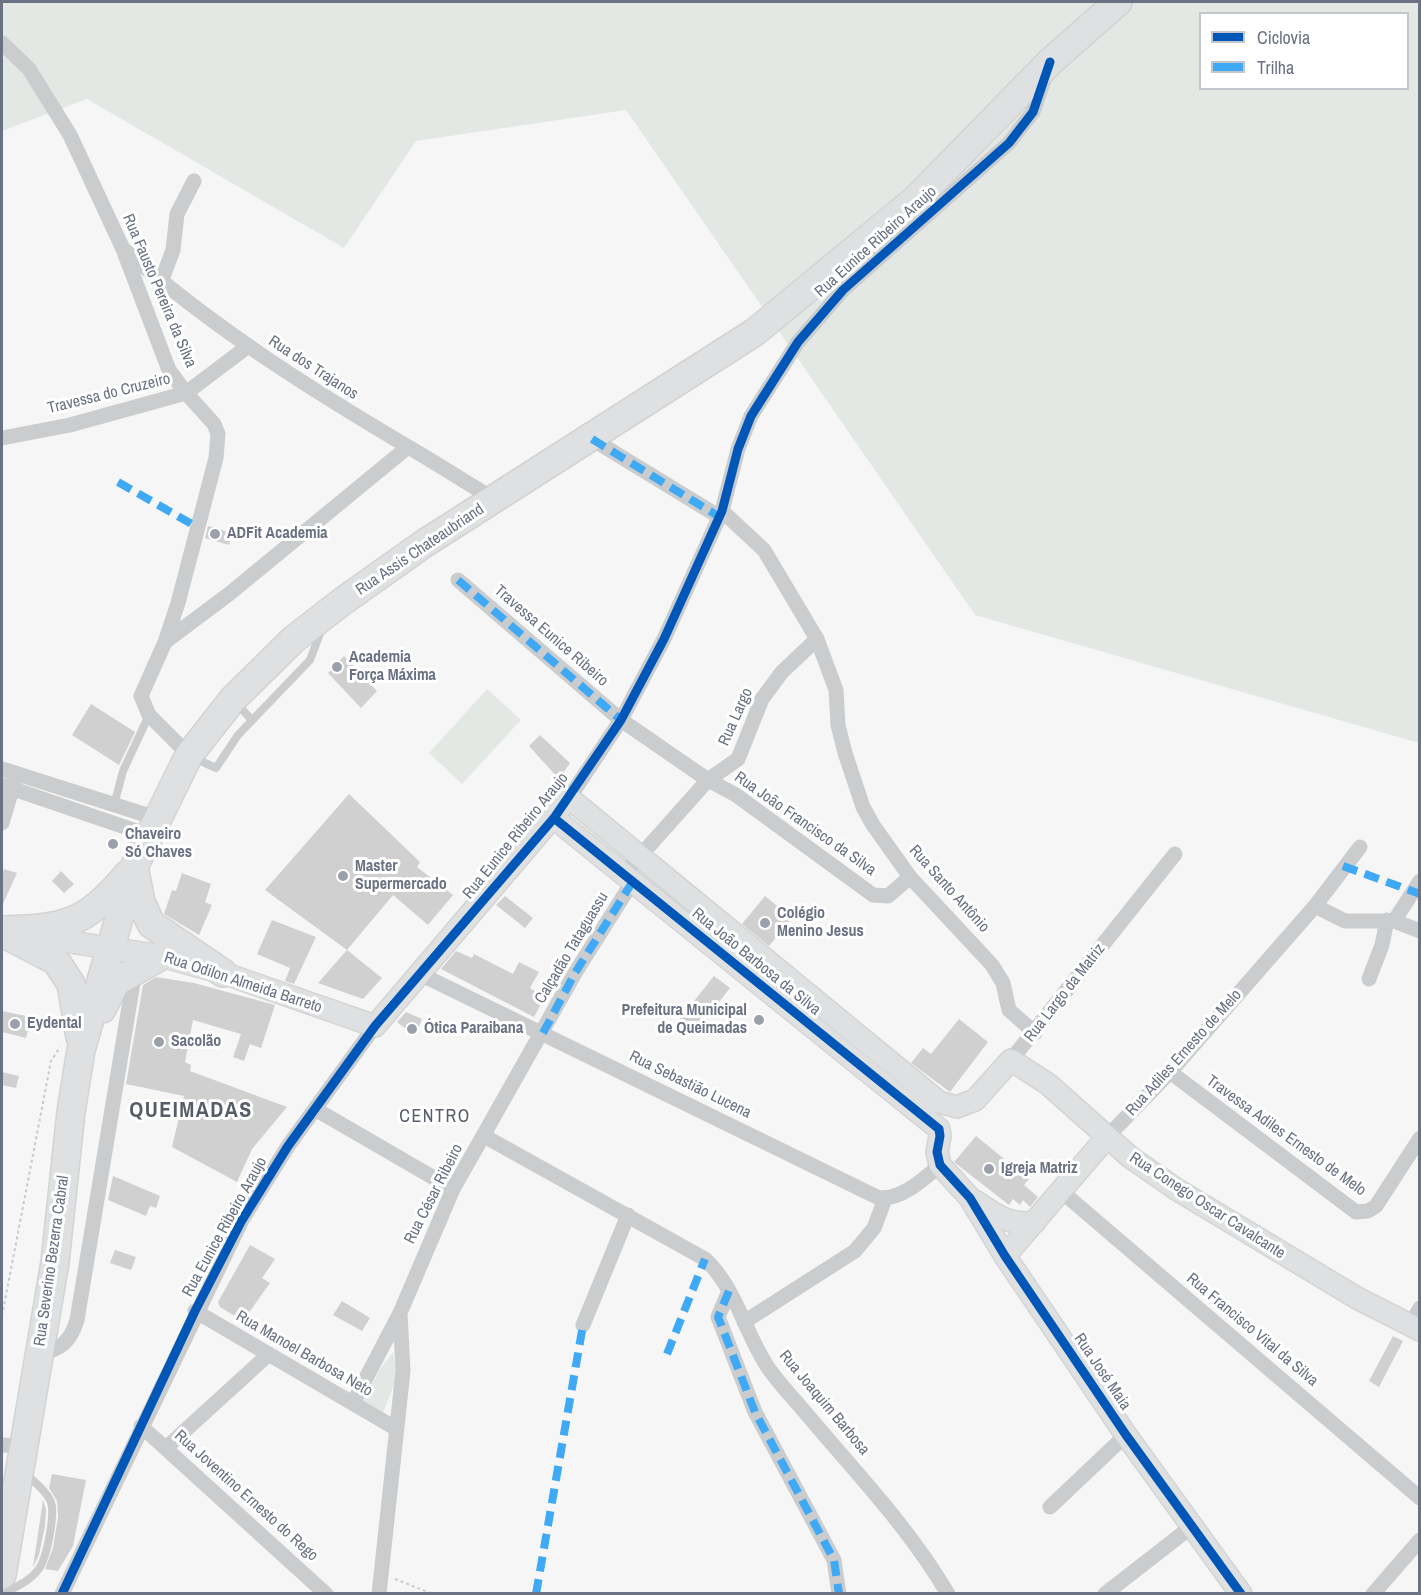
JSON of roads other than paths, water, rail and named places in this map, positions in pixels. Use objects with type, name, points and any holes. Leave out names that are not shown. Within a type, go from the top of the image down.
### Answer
[{"type":"highway","name":"Rua Assis Chateaubriand","points":[[110,948],[134,867],[189,755],[233,699],[294,639],[424,543],[496,500],[755,332],[849,257],[916,199],[1050,62],[1118,2]]},
{"type":"highway","points":[[2,931],[59,927],[104,902],[134,867]]},
{"type":"highway","points":[[134,867],[141,902],[151,924],[224,973]]},
{"type":"highway","points":[[2,931],[56,961],[71,984],[71,1047]]},
{"type":"highway","name":"Rua Severino Bezerra Cabral","points":[[2,1575],[15,1453],[39,1355],[55,1262],[71,1112],[71,1047],[110,948]]},
{"type":"highway","points":[[71,1047],[116,982],[161,956]]},
{"type":"street","name":"Rua Fausto Pereira da Silva","points":[[2,43],[29,69],[70,135],[123,249],[169,370],[214,424],[218,446],[183,585],[165,642],[141,696],[149,715]]},
{"type":"street","name":"Rua Eunice Ribeiro Araujo","points":[[62,1593],[116,1484],[195,1311],[242,1220],[288,1146],[375,1026],[554,818],[621,720],[663,639],[720,514],[738,449],[751,416],[798,342],[843,290],[1009,143],[1033,112],[1050,62]]},
{"type":"street","points":[[161,282],[173,250],[177,214],[194,181]]},
{"type":"street","name":"Rua dos Trajanos","points":[[123,249],[161,282],[247,347],[323,397],[496,500]]},
{"type":"street","name":"Travessa do Cruzeiro","points":[[2,438],[70,425],[186,393],[247,347]]},
{"type":"street","name":"Rua Santo Antônio","points":[[592,438],[720,514],[764,550],[817,639],[836,690],[841,737],[863,807],[873,825],[910,877],[992,965],[1003,983],[1009,1010],[1035,1033]]},
{"type":"street","points":[[165,642],[221,601],[408,447]]},
{"type":"street","name":"Travessa Eunice Ribeiro","points":[[458,580],[621,720],[708,780]]},
{"type":"street","name":"Rua Largo","points":[[638,856],[708,780],[738,759],[762,699],[788,666],[817,639]]},
{"type":"street","points":[[149,715],[189,755]]},
{"type":"street","points":[[2,823],[9,771],[114,806],[152,827]]},
{"type":"street","name":"Rua João Francisco da Silva","points":[[708,780],[736,795],[873,895],[888,896],[910,877]]},
{"type":"street","points":[[7,787],[152,827]]},
{"type":"street","name":"Rua João Barbosa da Silva","points":[[569,798],[939,1102]]},
{"type":"street","name":"Rua João Barbosa da Silva","points":[[554,818],[939,1129],[937,1152],[940,1165]]},
{"type":"street","name":"Rua Adiles Ernesto de Melo","points":[[1005,1256],[1106,1138],[1170,1072],[1315,906],[1360,847]]},
{"type":"street","name":"Rua Largo da Matriz","points":[[939,1102],[957,1107],[975,1100],[1035,1033],[1175,854]]},
{"type":"street","name":"Calçadão Tataguassu","points":[[543,1033],[638,856]]},
{"type":"street","points":[[1368,979],[1390,920],[1419,881]]},
{"type":"street","points":[[1315,906],[1345,921],[1390,920],[1419,931]]},
{"type":"street","name":"Rua Odilon Almeida Barreto","points":[[2,931],[161,956],[224,973],[375,1026]]},
{"type":"street","points":[[39,1355],[55,1350],[70,1340],[76,1320],[135,971]]},
{"type":"street","name":"Rua Sebastião Lucena","points":[[420,974],[885,1199]]},
{"type":"street","name":"Rua César Ribeiro","points":[[353,1403],[400,1313],[453,1189],[543,1033]]},
{"type":"street","name":"Rua Conego Oscar Cavalcante","points":[[1011,1060],[1048,1084],[1106,1138],[1220,1217],[1357,1298],[1416,1321]]},
{"type":"street","name":"Travessa Adiles Ernesto de Melo","points":[[1170,1072],[1356,1212],[1368,1211],[1376,1206],[1419,1138]]},
{"type":"street","points":[[315,1108],[453,1189]]},
{"type":"street","name":"Rua Joaquim Barbosa","points":[[484,1136],[705,1259],[729,1291],[769,1368],[873,1490],[936,1573],[948,1593]]},
{"type":"street","points":[[744,1322],[855,1251],[874,1228],[885,1199],[901,1193],[940,1165]]},
{"type":"street","name":"Rua José Maia","points":[[940,1165],[970,1198],[1005,1256],[1126,1435],[1241,1593]]},
{"type":"street","name":"Rua Francisco Vital da Silva","points":[[1061,1191],[1419,1497]]},
{"type":"street","points":[[970,1198],[1008,1222],[1019,1225],[1035,1222]]},
{"type":"street","points":[[583,1325],[627,1215]]},
{"type":"street","points":[[55,1262],[84,1268]]},
{"type":"street","points":[[729,1291],[718,1317],[755,1412],[834,1560],[838,1593]]},
{"type":"street","name":"Rua Manoel Barbosa Neto","points":[[195,1311],[395,1428]]},
{"type":"street","name":"Rua César Ribeiro","points":[[379,1593],[395,1428],[403,1371],[400,1313]]},
{"type":"street","points":[[167,1447],[269,1354]]},
{"type":"street","name":"Rua Joventino Ernesto do Rego","points":[[141,1426],[167,1447],[326,1593]]},
{"type":"street","points":[[1050,1507],[1126,1435]]},
{"type":"street","points":[[1105,1593],[1191,1527]]},
{"type":"street","points":[[1373,1593],[1419,1540]]},
{"type":"lane","points":[[189,755],[216,768],[238,735],[310,660],[328,613]]},
{"type":"lane","points":[[233,699],[252,720]]},
{"type":"lane","points":[[114,806],[123,771],[149,715]]},
{"type":"lane","points":[[3,1593],[38,1571],[45,1558],[53,1510],[45,1492],[15,1453]]},
{"type":"place","name":"ADFit Academia","points":[[215,534]]},
{"type":"place","name":"Academia Força Máxima","points":[[337,667]]},
{"type":"place","name":"Chaveiro Só Chaves","points":[[113,844]]},
{"type":"place","name":"Master Supermercado","points":[[343,876]]},
{"type":"place","name":"Colégio Menino Jesus","points":[[765,923]]},
{"type":"place","name":"Prefeitura Municipal de Queimadas","points":[[759,1020]]},
{"type":"place","name":"Eydental","points":[[15,1024]]},
{"type":"place","name":"Ótica Paraibana","points":[[412,1029]]},
{"type":"place","name":"Sacolão","points":[[159,1042]]},
{"type":"place","name":"Igreja Matriz","points":[[989,1169]]},
{"type":"district","name":"QUEIMADAS","points":[[191,1111]]},
{"type":"district","name":"CENTRO","points":[[435,1117]]}]
